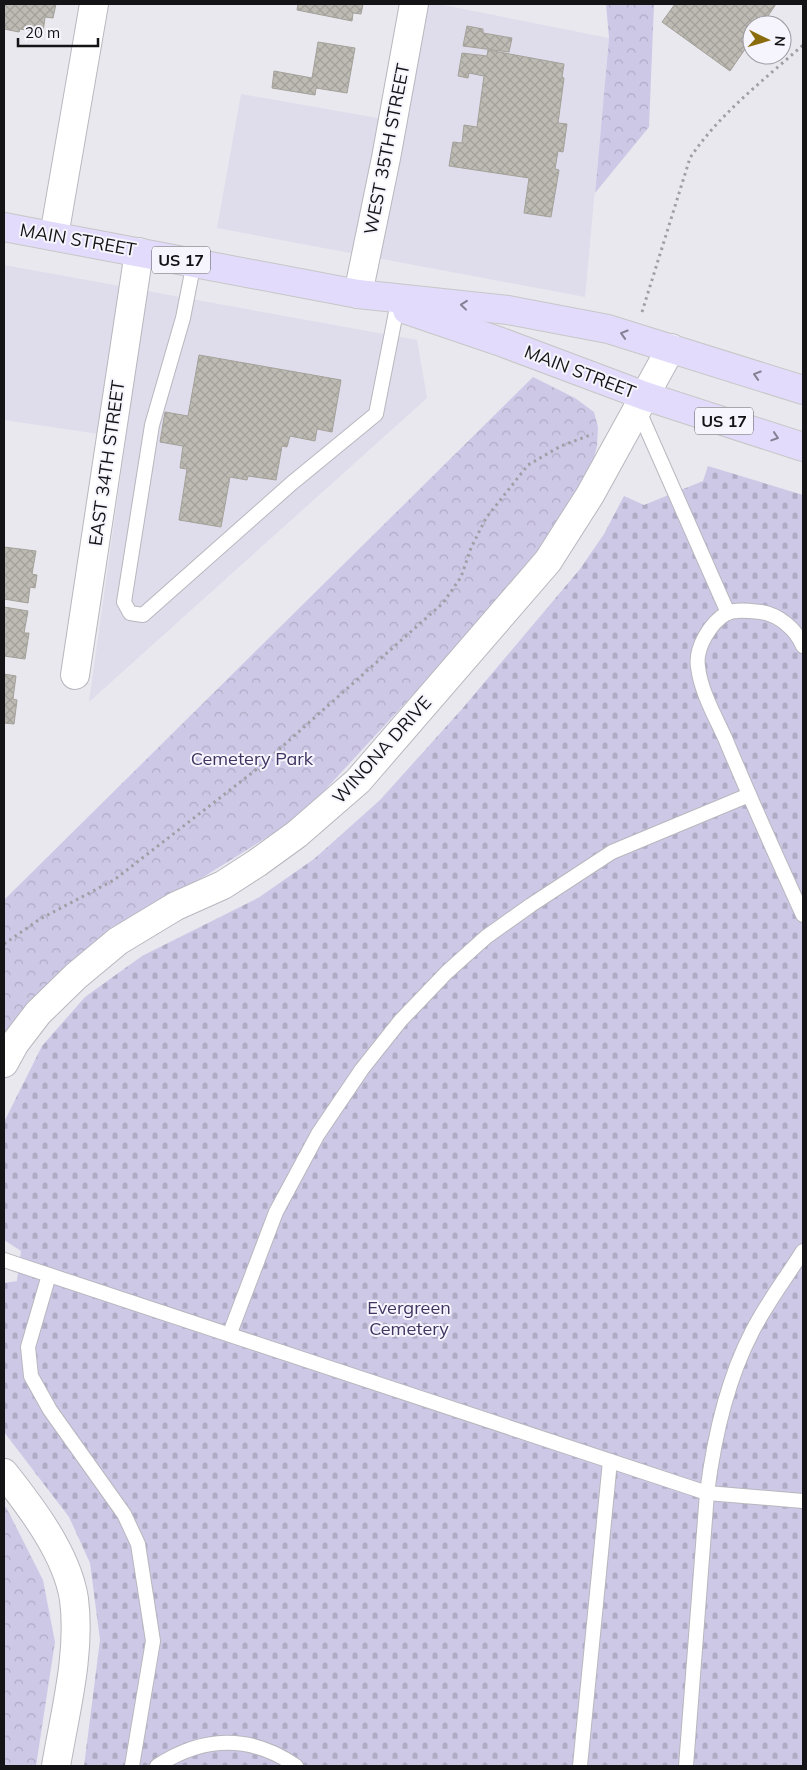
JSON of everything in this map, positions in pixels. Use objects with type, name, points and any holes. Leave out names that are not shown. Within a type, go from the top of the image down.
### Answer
[{"type":"main road","name":"MAIN STREET","points":[[4,227],[358,294],[508,310],[608,329],[803,390]]},
{"type":"main road","name":"MAIN STREET","points":[[358,294],[501,342],[641,402],[803,447]]},
{"type":"street","points":[[54,236],[94,4]]},
{"type":"street","name":"WEST 35TH STREET","points":[[358,294],[382,178],[414,4]]},
{"type":"street","name":"EAST 34TH STREET","points":[[75,676],[139,252]]},
{"type":"street","name":"WINONA DRIVE","points":[[4,1063],[15,1043],[38,1013],[76,976],[118,941],[176,906],[223,885],[257,863],[297,834],[358,781],[548,561],[590,495],[671,348]]},
{"type":"street","points":[[4,1473],[36,1514],[58,1552],[74,1598],[76,1642],[56,1766]]},
{"type":"lane","points":[[194,262],[183,318],[152,425],[124,602],[130,613],[143,615],[292,483],[376,414],[397,307]]},
{"type":"lane","points":[[641,402],[728,613]]},
{"type":"lane","points":[[803,646],[800,638],[786,623],[769,614],[749,610],[728,613],[712,626],[700,645],[698,666],[704,688],[749,795],[803,915]]},
{"type":"lane","points":[[230,1333],[276,1212],[318,1134],[362,1070],[396,1027],[447,972],[486,937],[531,904],[612,852],[749,795]]},
{"type":"lane","points":[[686,1766],[707,1493],[712,1455],[733,1376],[752,1332],[803,1251]]},
{"type":"lane","points":[[4,1260],[230,1333],[707,1493],[803,1501]]},
{"type":"lane","points":[[49,1275],[28,1348],[31,1376],[50,1410],[124,1514],[138,1544],[153,1641],[132,1766]]},
{"type":"lane","points":[[580,1766],[610,1461]]},
{"type":"lane","points":[[157,1766],[176,1754],[200,1745],[228,1742],[258,1746],[283,1757],[296,1766]]},
{"type":"path","points":[[638,338],[642,312],[690,158],[704,137],[719,122],[803,45]]},
{"type":"path","points":[[4,944],[40,919],[114,880],[257,769],[443,603],[461,577],[471,548],[486,518],[528,465],[561,446],[602,431]]},
{"type":"shaded area","points":[[428,4],[438,4],[609,38],[585,297],[217,228],[241,94],[406,123]]},
{"type":"shaded area","points":[[4,265],[417,340],[427,398],[89,702],[126,438],[4,420]]},
{"type":"green space","points":[[606,4],[654,4],[649,127],[595,193],[609,38]]},
{"type":"green space","name":"Cemetery Park","points":[[533,377],[575,398],[594,412],[598,427],[597,446],[592,466],[544,546],[455,649],[301,816],[205,876],[109,929],[24,1011],[4,1041],[4,900]]},
{"type":"green space","name":"Evergreen Cemetery","points":[[708,466],[803,495],[803,1766],[84,1766],[100,1640],[90,1563],[69,1517],[4,1432],[4,1283],[17,1281],[21,1251],[4,1240],[4,1122],[42,1046],[85,997],[142,956],[258,898],[314,859],[380,800],[462,709],[580,569],[604,534],[624,496],[644,505],[703,481]]},
{"type":"green space","points":[[6,1507],[43,1580],[55,1642],[36,1766],[4,1766],[4,1508]]},
{"type":"building","points":[[4,4],[56,4],[53,18],[45,17],[43,33],[20,29],[19,32],[4,29]]},
{"type":"building","points":[[298,4],[363,4],[361,14],[353,13],[352,21],[297,10]]},
{"type":"building","points":[[675,4],[776,4],[769,15],[742,15],[742,54],[730,71],[662,22]]},
{"type":"building","points":[[467,26],[483,29],[483,33],[512,38],[509,52],[463,46]]},
{"type":"building","points":[[318,42],[355,48],[347,93],[316,88],[315,95],[272,88],[274,71],[312,78]]},
{"type":"building","points":[[488,50],[564,64],[558,123],[567,124],[563,152],[558,151],[555,169],[559,170],[551,217],[524,213],[529,178],[449,166],[453,142],[462,143],[464,125],[477,127],[484,76],[469,73],[468,78],[458,76],[462,53],[487,56]]},
{"type":"building","points":[[199,355],[341,380],[332,432],[317,429],[315,441],[290,436],[287,447],[282,446],[276,480],[248,476],[247,480],[230,477],[221,527],[179,520],[187,469],[180,468],[183,446],[160,442],[165,412],[188,416]]},
{"type":"building","points":[[4,547],[36,551],[32,574],[37,575],[35,588],[30,587],[28,603],[4,599]]},
{"type":"building","points":[[4,607],[28,611],[24,633],[29,633],[25,659],[4,656]]},
{"type":"building","points":[[4,674],[16,676],[13,699],[17,700],[14,724],[4,723]]}]
